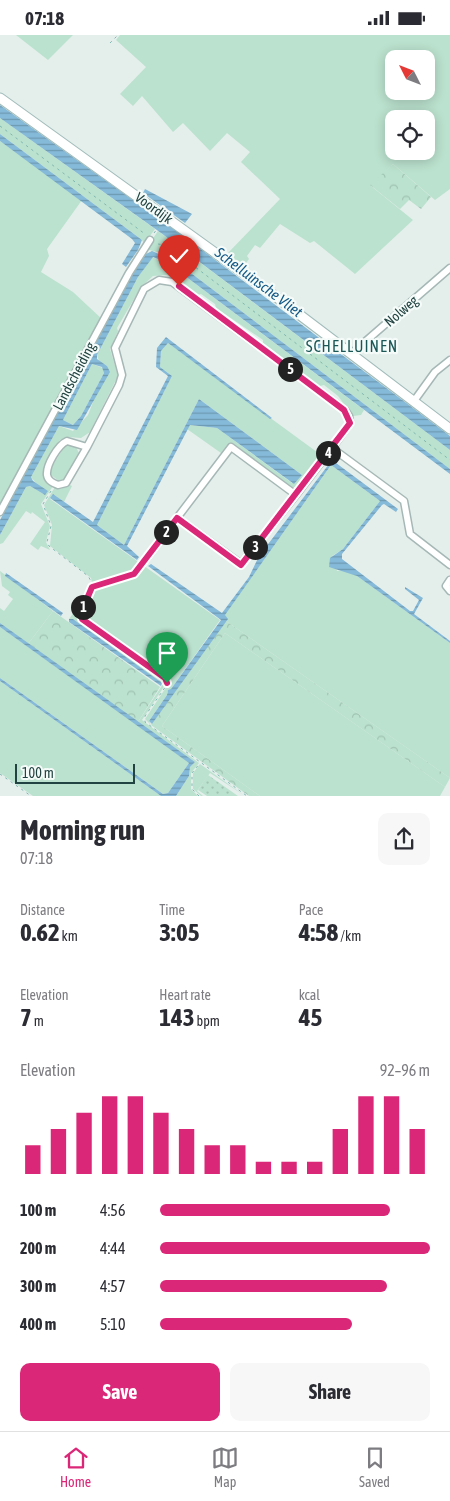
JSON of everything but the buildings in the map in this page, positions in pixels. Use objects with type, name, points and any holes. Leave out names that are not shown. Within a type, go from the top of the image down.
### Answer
[{"type":"street","name":"Voordijk","points":[[0,98],[167,217],[450,429]]},
{"type":"street","name":"Landscheiding","points":[[0,512],[128,273],[150,240]]},
{"type":"street","name":"Nolweg","points":[[351,354],[449,272]]},
{"type":"street","points":[[86,447],[67,441],[60,446],[47,474],[50,481],[62,485],[70,479],[122,379],[115,352],[117,341],[144,289],[159,280],[179,286],[344,410],[350,423],[241,565],[177,518]]},
{"type":"street","points":[[414,401],[435,372],[450,360]]},
{"type":"street","points":[[146,559],[231,447],[296,495]]},
{"type":"street","points":[[332,447],[404,501],[410,534],[450,565]]},
{"type":"street","points":[[448,588],[450,580]]},
{"type":"path","points":[[110,43],[118,35]]},
{"type":"path","points":[[0,126],[137,227],[150,240],[165,245],[178,254],[450,460]]},
{"type":"path","points":[[156,231],[163,221]]},
{"type":"path","points":[[56,484],[42,504],[51,525],[47,542],[48,546],[88,576],[92,587],[81,613],[82,619],[166,680],[166,686],[145,716],[144,722],[247,796]]},
{"type":"path","points":[[92,587],[131,575],[146,559]]},
{"type":"path","points":[[199,796],[192,789],[192,775],[200,763]]},
{"type":"path","points":[[0,774],[31,796]]},
{"type":"green space","points":[[16,35],[73,35],[48,60]]},
{"type":"green space","points":[[120,35],[450,35],[450,189],[435,200],[393,164],[371,186],[413,220],[355,274],[314,241],[310,243],[280,224],[260,248],[255,245],[247,256],[249,259],[243,267],[227,254],[280,199],[241,162],[250,152],[227,133],[210,151],[183,123],[173,132],[142,96],[133,106],[120,94],[146,67],[116,40]]},
{"type":"green space","points":[[0,118],[155,229],[144,244],[142,240],[0,134]]},
{"type":"green space","points":[[0,141],[82,200],[47,249],[49,256],[41,272],[73,292],[103,320],[0,507]]},
{"type":"green space","points":[[393,164],[431,197],[421,209],[409,200],[400,209],[370,185]]},
{"type":"green space","points":[[158,231],[450,450],[450,469],[175,261],[160,253],[146,249]]},
{"type":"green space","points":[[152,257],[169,264],[364,410],[361,415],[353,416],[338,396],[324,385],[320,386],[263,343],[263,340],[216,308],[215,304],[201,294],[198,295],[167,275],[153,276],[141,287],[117,328],[118,331],[110,349],[118,376],[90,432],[81,438],[68,437],[60,440],[44,470],[44,480],[53,486],[41,504],[50,526],[46,542],[50,550],[41,546],[38,550],[30,544],[45,522],[32,512],[31,514],[26,511],[3,543],[0,544],[0,535],[26,487],[30,486],[45,495],[31,477],[59,426],[73,431],[88,415],[107,366],[99,361],[97,355],[138,277]]},
{"type":"green space","points":[[168,343],[321,455],[298,486],[293,488],[235,445],[227,445],[221,453],[187,429],[190,425],[217,428],[292,483],[302,475],[199,399],[124,545],[97,525],[172,376],[160,367],[161,351]]},
{"type":"green space","points":[[92,364],[103,368],[104,373],[81,416],[73,425],[63,420]]},
{"type":"green space","points":[[66,444],[76,447],[79,453],[64,480],[59,481],[51,475],[51,468]]},
{"type":"green space","points":[[331,465],[380,501],[343,549],[332,556],[337,571],[345,570],[357,576],[450,643],[450,778],[226,621],[227,619],[224,616]]},
{"type":"green space","points":[[72,486],[64,502],[53,494],[50,499],[220,620],[167,692],[167,695],[149,721],[151,725],[145,719],[167,686],[167,679],[85,620],[82,613],[93,587],[91,578],[50,546],[52,525],[44,505],[55,487],[60,489]]},
{"type":"green space","points":[[0,571],[53,611],[28,644],[0,623],[0,608],[4,611],[13,599],[8,595],[10,592],[2,586]]},
{"type":"green space","points":[[90,590],[80,613],[83,622],[165,680],[165,685],[142,720],[199,763],[191,773],[191,789],[198,796],[176,796],[189,776],[190,767],[195,762],[138,722],[163,684],[73,619],[69,619]]},
{"type":"green space","points":[[53,611],[160,687],[138,722],[28,644]]},
{"type":"green space","points":[[226,621],[450,778],[445,787],[225,633],[162,726],[260,796],[249,796],[151,725]]},
{"type":"green space","points":[[0,627],[188,761],[189,763],[168,793],[163,794],[0,678]]},
{"type":"green space","points":[[225,633],[445,787],[440,796],[260,796],[162,726]]},
{"type":"green space","points":[[0,681],[161,796],[33,796],[0,773]]},
{"type":"green space","points":[[200,764],[245,796],[210,773],[197,791],[203,796],[201,796],[193,789],[193,773]]},
{"type":"green space","points":[[208,775],[238,796],[207,796],[198,790]]},
{"type":"water","points":[[0,105],[186,238],[450,436],[450,450],[161,233],[0,118]]},
{"type":"water","points":[[0,134],[142,240],[138,250],[126,267],[122,264],[135,243],[132,239],[0,141]]},
{"type":"water","points":[[145,189],[192,214],[185,223],[143,193]]},
{"type":"water","points":[[152,251],[175,261],[450,469],[450,474],[169,264],[153,257],[138,277],[97,355],[97,359],[107,366],[110,372],[77,430],[59,426],[31,477],[33,481],[48,491],[45,495],[30,486],[26,487],[0,535],[0,520],[137,266],[146,254]],"holes":[[[92,364],[102,367],[104,373],[81,416],[73,425],[63,420]]]},
{"type":"water","points":[[166,337],[272,418],[270,419],[168,343],[161,351],[160,367],[172,376],[97,525],[124,545],[199,399],[302,475],[294,484],[217,428],[190,425],[127,546],[139,557],[137,560],[50,498],[53,494],[93,522],[168,376],[156,367],[157,348]]},
{"type":"water","points":[[332,460],[398,509],[396,512],[384,504],[382,505],[342,554],[342,559],[410,611],[413,611],[419,600],[405,587],[423,598],[414,614],[450,641],[450,643],[357,576],[329,567],[330,558],[343,549],[380,501],[331,465],[225,615],[228,619],[152,724],[149,721],[167,695],[168,690],[171,689],[221,620],[148,566],[151,564],[222,613],[249,577],[259,556]]},
{"type":"water","points":[[6,573],[63,613],[61,616],[5,576]]},
{"type":"water","points":[[69,619],[73,619],[162,683],[161,686],[69,622]]},
{"type":"water","points":[[0,623],[195,762],[190,767],[189,776],[176,796],[161,796],[0,681],[0,678],[163,794],[168,793],[189,763],[0,627]]},
{"type":"district","name":"SCHELLUINEN","points":[[352,346]]},
{"type":"route","points":[[167,683],[165,678],[82,619],[81,613],[92,587],[134,574],[177,518],[241,565],[350,423],[349,416],[344,410],[179,286]]},
{"type":"water label","name":"Schelluinsche Vliet","points":[[259,282]]}]
